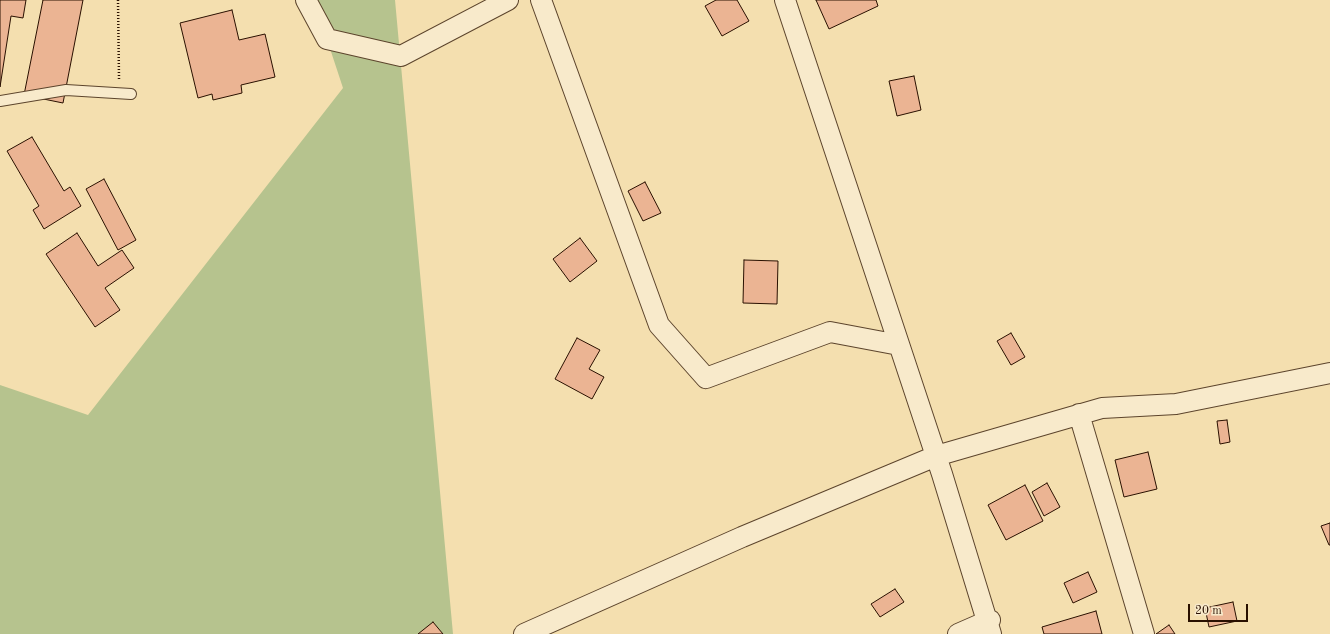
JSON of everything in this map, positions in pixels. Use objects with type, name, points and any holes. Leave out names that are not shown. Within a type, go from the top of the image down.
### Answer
[{"type":"street","points":[[306,0],[327,40],[401,56],[508,0]]},
{"type":"street","points":[[540,0],[659,326],[706,378],[830,332],[899,344]]},
{"type":"street","points":[[785,0],[936,456],[989,625],[958,634]]},
{"type":"street","points":[[524,634],[742,537],[936,456],[1102,408],[1176,404],[1330,373]]},
{"type":"street","points":[[1079,414],[1144,634]]},
{"type":"lane","points":[[0,101],[66,90],[131,94]]},
{"type":"path","points":[[118,0],[119,93]]},
{"type":"green space","points":[[314,0],[395,0],[453,634],[0,634],[0,385],[88,415],[343,88]]},
{"type":"building","points":[[0,0],[26,0],[23,18],[11,16],[0,87]]},
{"type":"building","points":[[43,0],[83,0],[63,103],[24,95]]},
{"type":"building","points":[[716,0],[737,0],[749,21],[722,36],[705,6]]},
{"type":"building","points":[[816,0],[876,0],[878,6],[829,29]]},
{"type":"building","points":[[232,10],[239,40],[265,34],[275,77],[241,85],[242,93],[213,100],[212,94],[198,98],[180,23]]},
{"type":"building","points":[[914,76],[921,110],[897,116],[889,81]]},
{"type":"building","points":[[32,137],[64,191],[70,187],[81,206],[44,229],[33,210],[39,206],[7,151]]},
{"type":"building","points":[[104,179],[136,240],[118,250],[86,189]]},
{"type":"building","points":[[645,182],[661,213],[643,221],[628,191]]},
{"type":"building","points":[[77,233],[98,266],[122,250],[134,268],[105,288],[120,310],[95,327],[46,254]]},
{"type":"building","points":[[580,238],[597,261],[570,282],[553,259]]},
{"type":"building","points":[[744,260],[778,261],[777,304],[743,303]]},
{"type":"building","points":[[1011,333],[1025,357],[1011,365],[997,341]]},
{"type":"building","points":[[577,338],[600,350],[589,369],[604,377],[592,399],[555,379]]},
{"type":"building","points":[[1227,420],[1230,442],[1220,444],[1217,421]]},
{"type":"building","points":[[1148,452],[1157,489],[1124,497],[1115,460]]},
{"type":"building","points":[[1047,483],[1060,507],[1044,516],[1032,492]]},
{"type":"building","points":[[1025,485],[1043,521],[1006,540],[988,505]]},
{"type":"building","points":[[1330,523],[1330,545],[1329,545],[1321,526]]},
{"type":"building","points":[[1088,572],[1097,592],[1073,603],[1064,583]]},
{"type":"building","points":[[895,589],[904,602],[880,617],[871,604]]},
{"type":"building","points":[[1233,602],[1237,621],[1209,627],[1205,608]]},
{"type":"building","points":[[1096,611],[1102,634],[1044,634],[1042,627]]},
{"type":"building","points":[[433,622],[443,634],[418,634]]},
{"type":"building","points":[[1169,625],[1175,634],[1156,634]]}]
